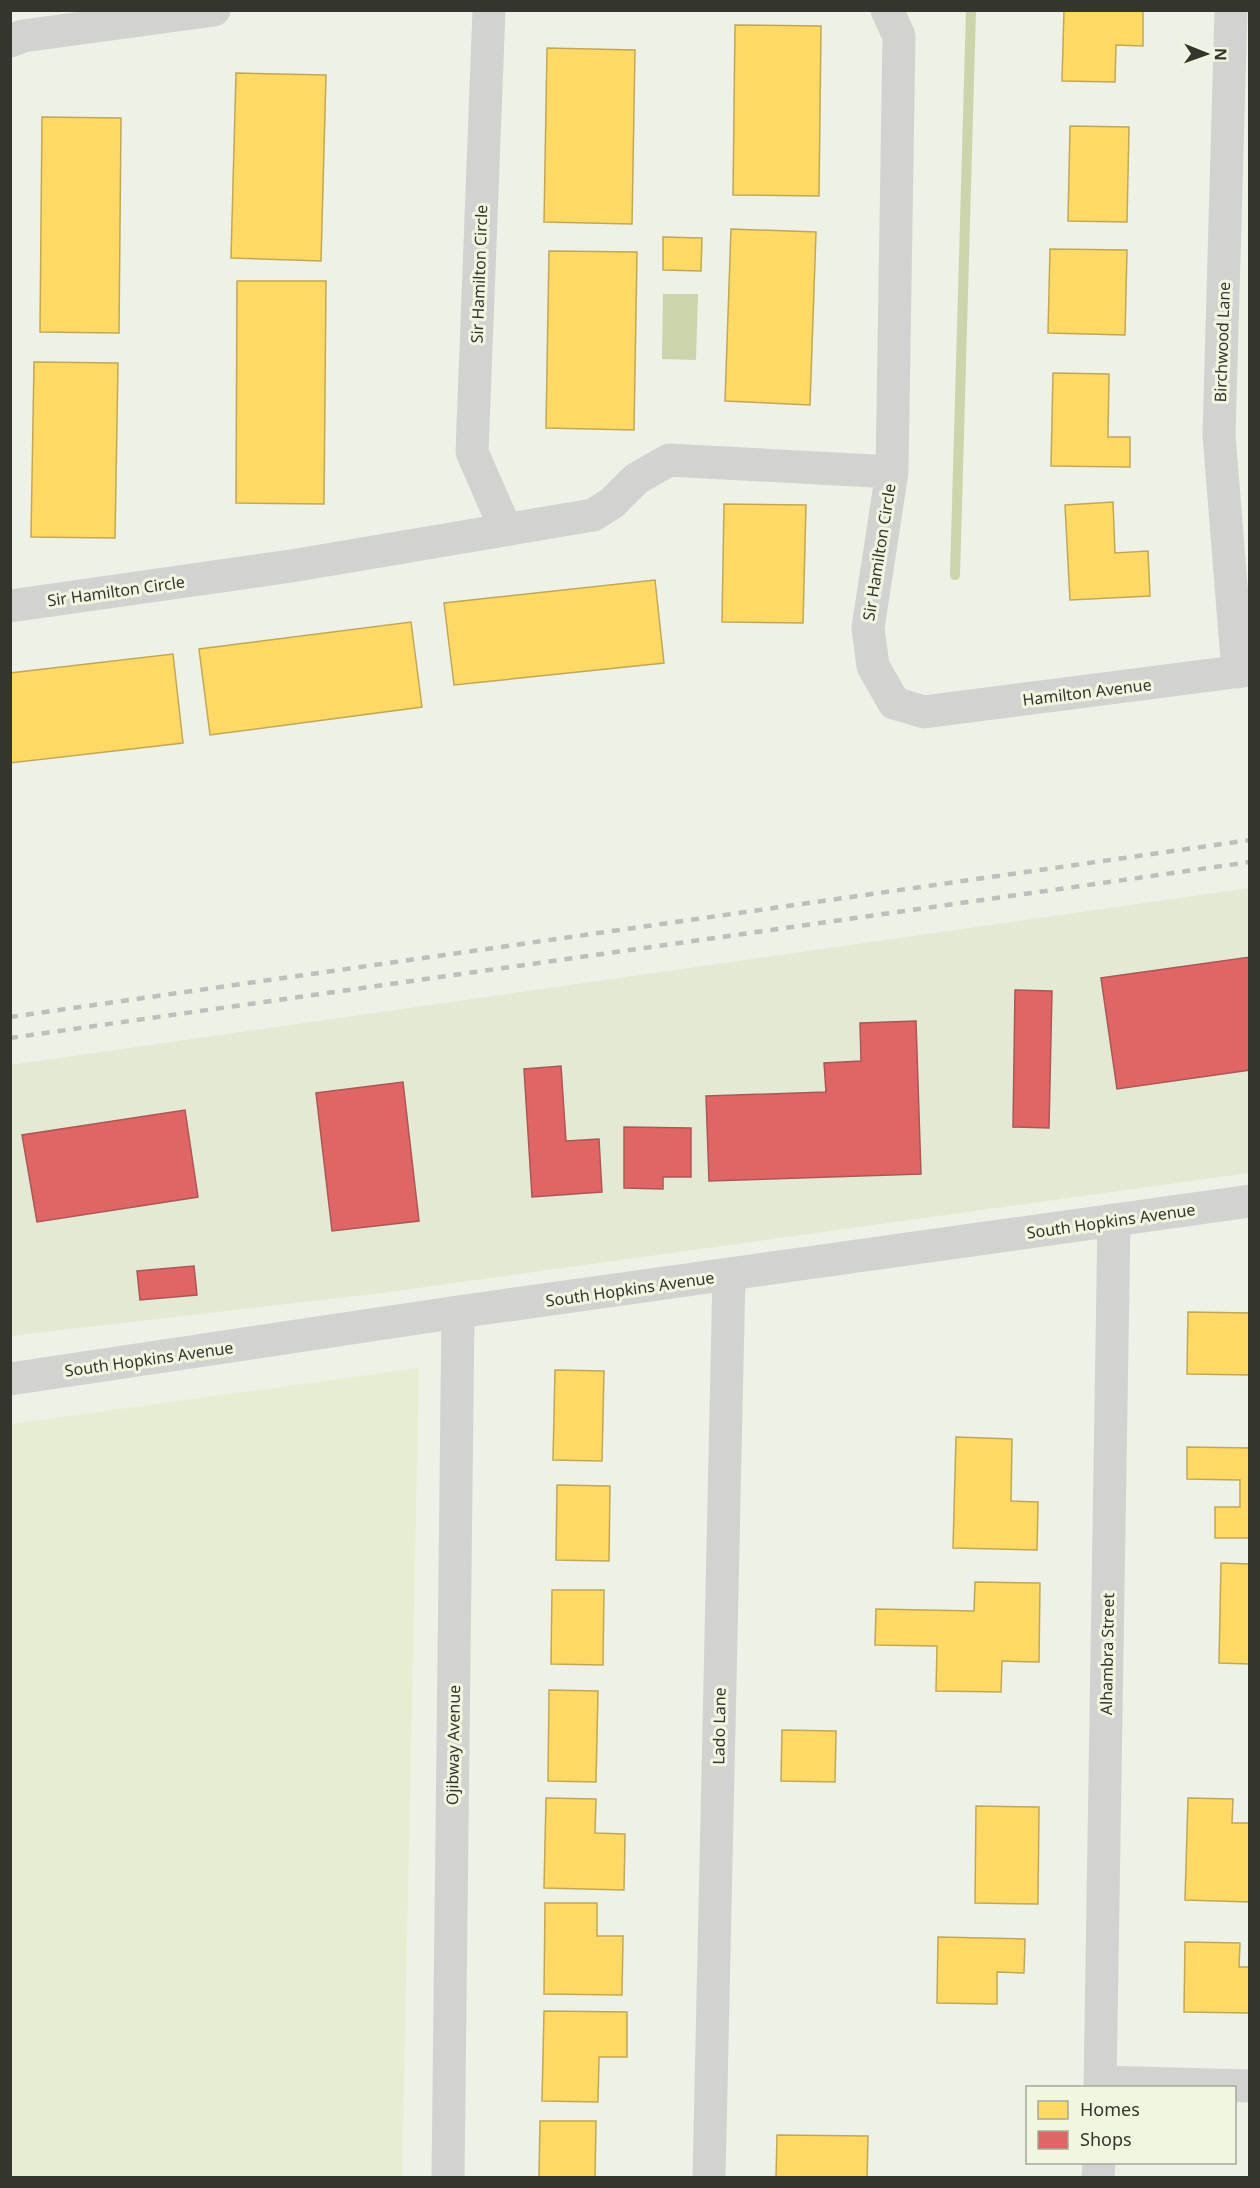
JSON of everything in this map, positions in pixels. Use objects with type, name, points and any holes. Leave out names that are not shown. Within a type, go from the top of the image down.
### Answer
[{"type":"street","points":[[10,41],[23,36],[214,10]]},
{"type":"street","name":"Sir Hamilton Circle","points":[[489,10],[472,452],[506,530]]},
{"type":"street","name":"Sir Hamilton Circle","points":[[887,10],[899,36],[892,472],[868,628],[873,666],[894,703],[924,712]]},
{"type":"street","name":"Birchwood Lane","points":[[1231,10],[1219,435],[1244,671]]},
{"type":"street","name":"Sir Hamilton Circle","points":[[10,606],[291,566],[593,515],[612,503],[636,479],[669,460],[892,472]]},
{"type":"street","name":"Hamilton Avenue","points":[[924,712],[1244,671]]},
{"type":"street","name":"South Hopkins Avenue","points":[[10,1379],[458,1312],[1250,1201]]},
{"type":"street","name":"Alhambra Street","points":[[1100,2085],[1114,1220]]},
{"type":"street","name":"Lado Lane","points":[[709,2178],[729,1275]]},
{"type":"street","name":"Ojibway Avenue","points":[[448,2178],[458,1312]]},
{"type":"street","points":[[1100,2085],[1250,2086]]},
{"type":"shaded area","points":[[663,294],[698,294],[696,360],[662,359]]},
{"type":"shaded area","points":[[1249,888],[1249,1173],[382,1293],[11,1336],[10,1065]]},
{"type":"shaded area","points":[[419,1368],[402,2177],[11,2177],[11,1424]]},
{"type":"building: Homes","points":[[1064,10],[1143,10],[1143,46],[1116,45],[1115,82],[1062,81]]},
{"type":"building: Homes","points":[[735,25],[821,26],[819,196],[733,195]]},
{"type":"building: Homes","points":[[547,48],[635,50],[632,224],[544,222]]},
{"type":"building: Homes","points":[[236,73],[326,75],[321,261],[231,258]]},
{"type":"building: Homes","points":[[42,117],[121,118],[119,333],[40,332]]},
{"type":"building: Homes","points":[[1070,126],[1129,127],[1127,222],[1068,221]]},
{"type":"building: Homes","points":[[731,229],[816,232],[810,405],[725,401]]},
{"type":"building: Homes","points":[[663,237],[702,238],[701,271],[663,270]]},
{"type":"building: Homes","points":[[1050,249],[1127,250],[1125,335],[1048,333]]},
{"type":"building: Homes","points":[[549,251],[637,252],[634,430],[546,428]]},
{"type":"building: Homes","points":[[237,281],[326,281],[324,504],[236,503]]},
{"type":"building: Homes","points":[[34,362],[118,363],[115,538],[31,537]]},
{"type":"building: Homes","points":[[1053,373],[1109,374],[1108,437],[1130,437],[1130,467],[1051,466]]},
{"type":"building: Homes","points":[[1113,502],[1115,553],[1148,551],[1150,596],[1070,600],[1065,505]]},
{"type":"building: Homes","points":[[724,504],[806,505],[803,623],[722,622]]},
{"type":"building: Homes","points":[[655,580],[664,663],[454,685],[444,603]]},
{"type":"building: Homes","points":[[411,622],[422,707],[210,735],[199,649]]},
{"type":"building: Homes","points":[[173,654],[183,743],[10,763],[10,673]]},
{"type":"building: Homes","points":[[1188,1312],[1250,1313],[1250,1375],[1187,1374]]},
{"type":"building: Homes","points":[[555,1370],[604,1371],[602,1461],[553,1460]]},
{"type":"building: Homes","points":[[956,1437],[1012,1439],[1011,1501],[1038,1502],[1037,1550],[953,1548]]},
{"type":"building: Homes","points":[[1187,1447],[1250,1448],[1250,1538],[1215,1538],[1215,1507],[1240,1507],[1240,1480],[1187,1479]]},
{"type":"building: Homes","points":[[557,1485],[610,1486],[609,1561],[556,1560]]},
{"type":"building: Homes","points":[[1221,1563],[1250,1564],[1250,1664],[1219,1663]]},
{"type":"building: Homes","points":[[975,1582],[1040,1583],[1039,1662],[1002,1661],[1001,1692],[936,1691],[937,1646],[875,1645],[876,1609],[974,1611]]},
{"type":"building: Homes","points":[[552,1590],[604,1590],[603,1665],[551,1664]]},
{"type":"building: Homes","points":[[549,1690],[598,1691],[596,1782],[548,1781]]},
{"type":"building: Homes","points":[[782,1730],[836,1731],[835,1782],[781,1781]]},
{"type":"building: Homes","points":[[546,1798],[596,1799],[595,1833],[625,1834],[624,1890],[544,1888]]},
{"type":"building: Homes","points":[[1188,1798],[1233,1799],[1232,1823],[1250,1823],[1250,1902],[1185,1900]]},
{"type":"building: Homes","points":[[976,1806],[1039,1807],[1038,1904],[975,1903]]},
{"type":"building: Homes","points":[[545,1903],[597,1903],[597,1936],[623,1936],[622,1995],[544,1994]]},
{"type":"building: Homes","points":[[938,1937],[1025,1939],[1024,1973],[997,1972],[997,2004],[937,2003]]},
{"type":"building: Homes","points":[[1185,1942],[1240,1943],[1239,1967],[1250,1967],[1250,2013],[1184,2012]]},
{"type":"building: Homes","points":[[544,2011],[627,2012],[627,2057],[599,2057],[598,2102],[542,2101]]},
{"type":"building: Homes","points":[[540,2121],[596,2121],[595,2178],[539,2178]]},
{"type":"building: Homes","points":[[777,2135],[868,2136],[867,2178],[776,2178]]},
{"type":"building: Shops","points":[[1250,957],[1250,1070],[1117,1089],[1101,978]]},
{"type":"building: Shops","points":[[1015,990],[1052,991],[1049,1128],[1013,1127]]},
{"type":"building: Shops","points":[[916,1021],[921,1174],[709,1181],[706,1096],[826,1092],[824,1063],[861,1061],[860,1023]]},
{"type":"building: Shops","points":[[561,1066],[566,1141],[599,1139],[602,1192],[532,1197],[524,1069]]},
{"type":"building: Shops","points":[[403,1082],[419,1221],[332,1231],[316,1093]]},
{"type":"building: Shops","points":[[185,1110],[198,1197],[37,1222],[22,1135]]},
{"type":"building: Shops","points":[[624,1127],[691,1128],[691,1177],[663,1177],[663,1189],[624,1188]]},
{"type":"building: Shops","points":[[194,1266],[197,1295],[140,1300],[137,1271]]},
{"type":"waterway","points":[[955,575],[971,10]]},
{"type":"railway","points":[[10,1017],[1250,840]]},
{"type":"railway","points":[[10,1038],[1250,862]]}]
